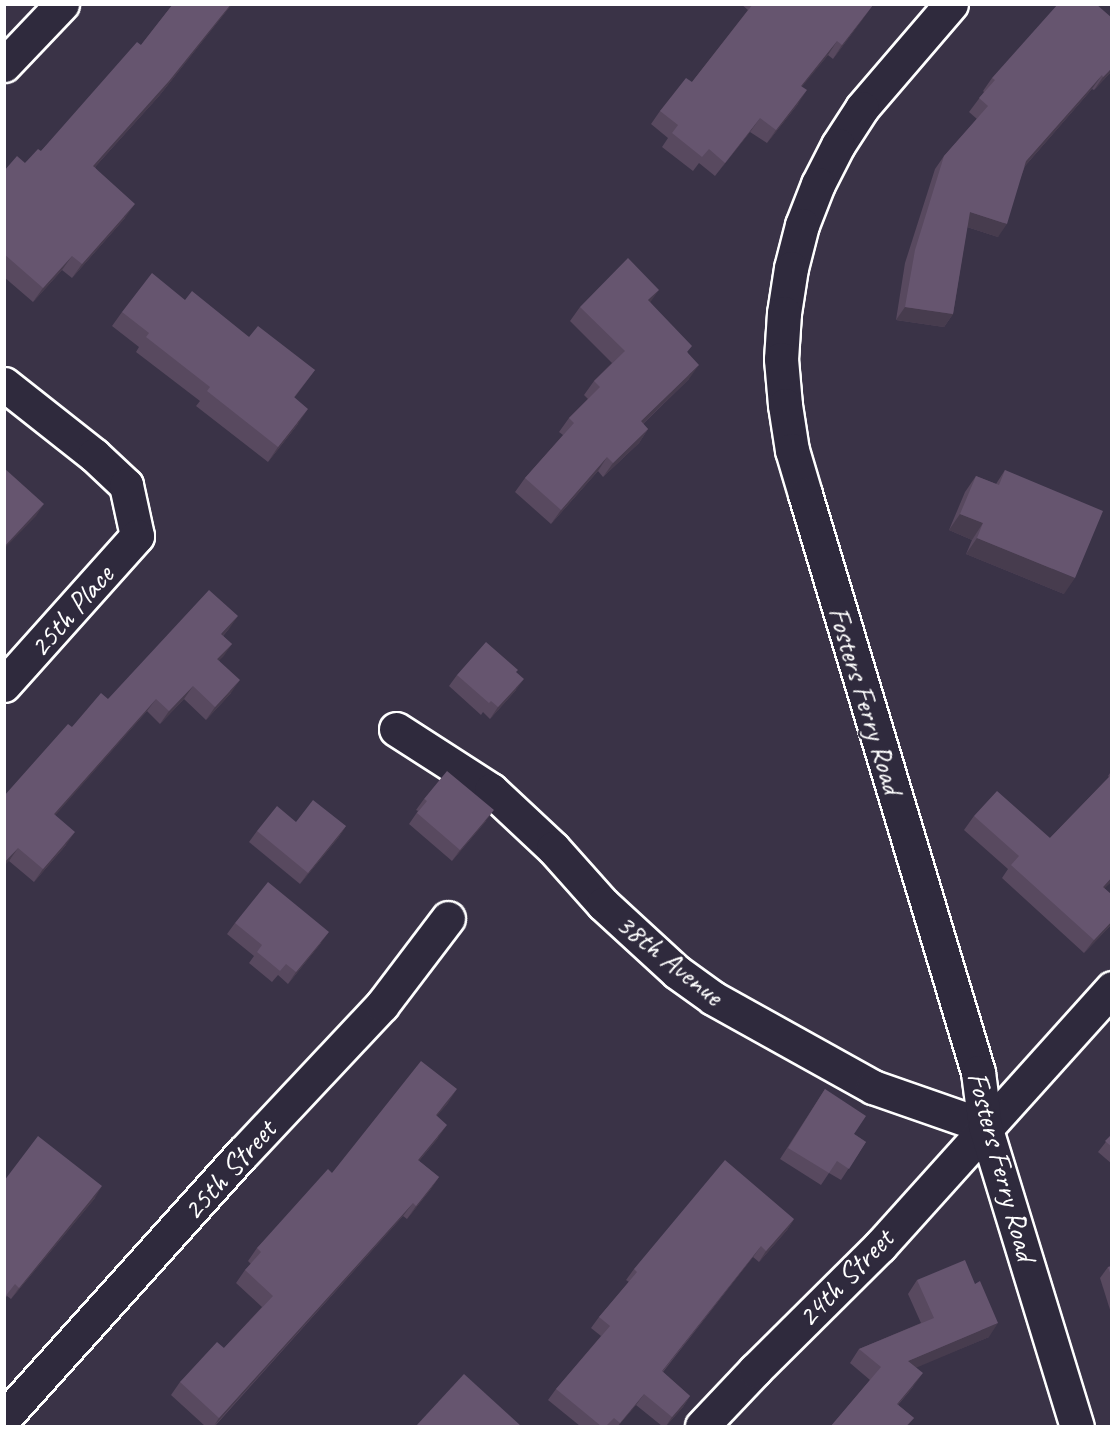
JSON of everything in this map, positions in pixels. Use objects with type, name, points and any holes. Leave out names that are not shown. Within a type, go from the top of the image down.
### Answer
[{"type":"street","points":[[4,65],[62,4]]},
{"type":"street","name":"Fosters Ferry Road","points":[[951,4],[862,108],[838,145],[818,184],[802,225],[791,268],[784,313],[782,359],[785,405],[792,450],[978,1072],[985,1126],[1077,1426]]},
{"type":"street","name":"25th Place","points":[[4,384],[94,455],[126,486],[137,536],[4,685]]},
{"type":"street","name":"38th Avenue","points":[[396,729],[490,790],[553,848],[603,904],[677,972],[713,998],[873,1087],[985,1126]]},
{"type":"street","name":"25th Street","points":[[4,1418],[243,1153],[382,1005],[448,918]]},
{"type":"street","name":"24th Street","points":[[702,1426],[754,1370],[880,1246],[971,1148],[985,1126],[1112,988]]},
{"type":"building","points":[[173,4],[231,4],[169,81],[93,166],[135,204],[82,264],[72,256],[43,288],[4,254],[4,171],[17,156],[25,163],[38,149],[41,151],[137,42],[141,45]]},
{"type":"building","points":[[753,4],[873,5],[842,45],[837,41],[801,86],[807,90],[776,130],[760,118],[725,163],[709,149],[702,157],[672,133],[678,125],[660,111],[686,78],[692,82]]},
{"type":"building","points":[[1058,4],[1096,4],[1112,18],[1112,68],[1103,77],[1102,75],[1026,161],[1007,224],[970,212],[953,314],[905,307],[915,250],[944,156],[988,106],[979,98],[995,80],[992,78]]},
{"type":"building","points":[[628,258],[659,290],[648,300],[692,346],[687,352],[699,365],[641,421],[648,429],[613,463],[607,457],[561,510],[525,478],[574,423],[569,418],[600,387],[594,381],[625,351],[580,307]]},
{"type":"building","points":[[152,273],[185,300],[192,291],[249,337],[258,326],[315,370],[294,397],[308,409],[278,447],[207,391],[210,387],[146,337],[149,333],[122,312]]},
{"type":"building","points":[[4,468],[44,504],[4,547]]},
{"type":"building","points":[[1005,470],[1103,511],[1075,578],[977,538],[983,523],[960,514],[976,476],[999,485]]},
{"type":"building","points":[[209,590],[238,616],[221,634],[232,644],[217,659],[240,680],[215,707],[193,686],[169,711],[156,699],[54,814],[75,832],[43,869],[18,848],[4,863],[4,796],[68,724],[72,727],[101,693],[108,699]]},
{"type":"building","points":[[486,642],[518,670],[516,672],[524,679],[498,707],[491,701],[489,703],[457,675]]},
{"type":"building","points":[[447,771],[494,810],[460,850],[417,813],[427,801],[424,799]]},
{"type":"building","points":[[1112,774],[1112,877],[1103,887],[1112,895],[1112,921],[1094,940],[1011,865],[1019,856],[974,816],[997,791],[1050,838]]},
{"type":"building","points":[[313,800],[346,826],[308,873],[257,831],[277,806],[296,822]]},
{"type":"building","points":[[268,882],[329,932],[296,972],[286,964],[280,971],[257,952],[262,945],[235,923]]},
{"type":"building","points":[[421,1061],[457,1089],[436,1115],[447,1125],[418,1160],[439,1177],[416,1206],[413,1203],[219,1418],[180,1382],[217,1342],[224,1348],[273,1296],[245,1270],[261,1252],[257,1248],[328,1169],[332,1173]]},
{"type":"building","points":[[825,1089],[866,1116],[854,1134],[866,1142],[849,1169],[837,1161],[829,1173],[788,1148]]},
{"type":"building","points":[[1112,1134],[1112,1147],[1105,1141]]},
{"type":"building","points":[[38,1136],[102,1186],[19,1288],[15,1284],[4,1298],[4,1181]]},
{"type":"building","points":[[725,1160],[794,1219],[766,1251],[761,1246],[662,1371],[690,1396],[672,1417],[644,1394],[620,1423],[614,1418],[606,1426],[601,1426],[556,1389],[610,1326],[599,1317],[637,1272],[634,1269]]},
{"type":"building","points":[[965,1260],[975,1284],[980,1281],[998,1323],[908,1361],[923,1373],[897,1404],[914,1418],[906,1426],[831,1426],[881,1367],[859,1349],[934,1318],[917,1280]]},
{"type":"building","points":[[1112,1266],[1112,1278],[1108,1267]]},
{"type":"building","points":[[464,1374],[521,1426],[416,1426]]}]
